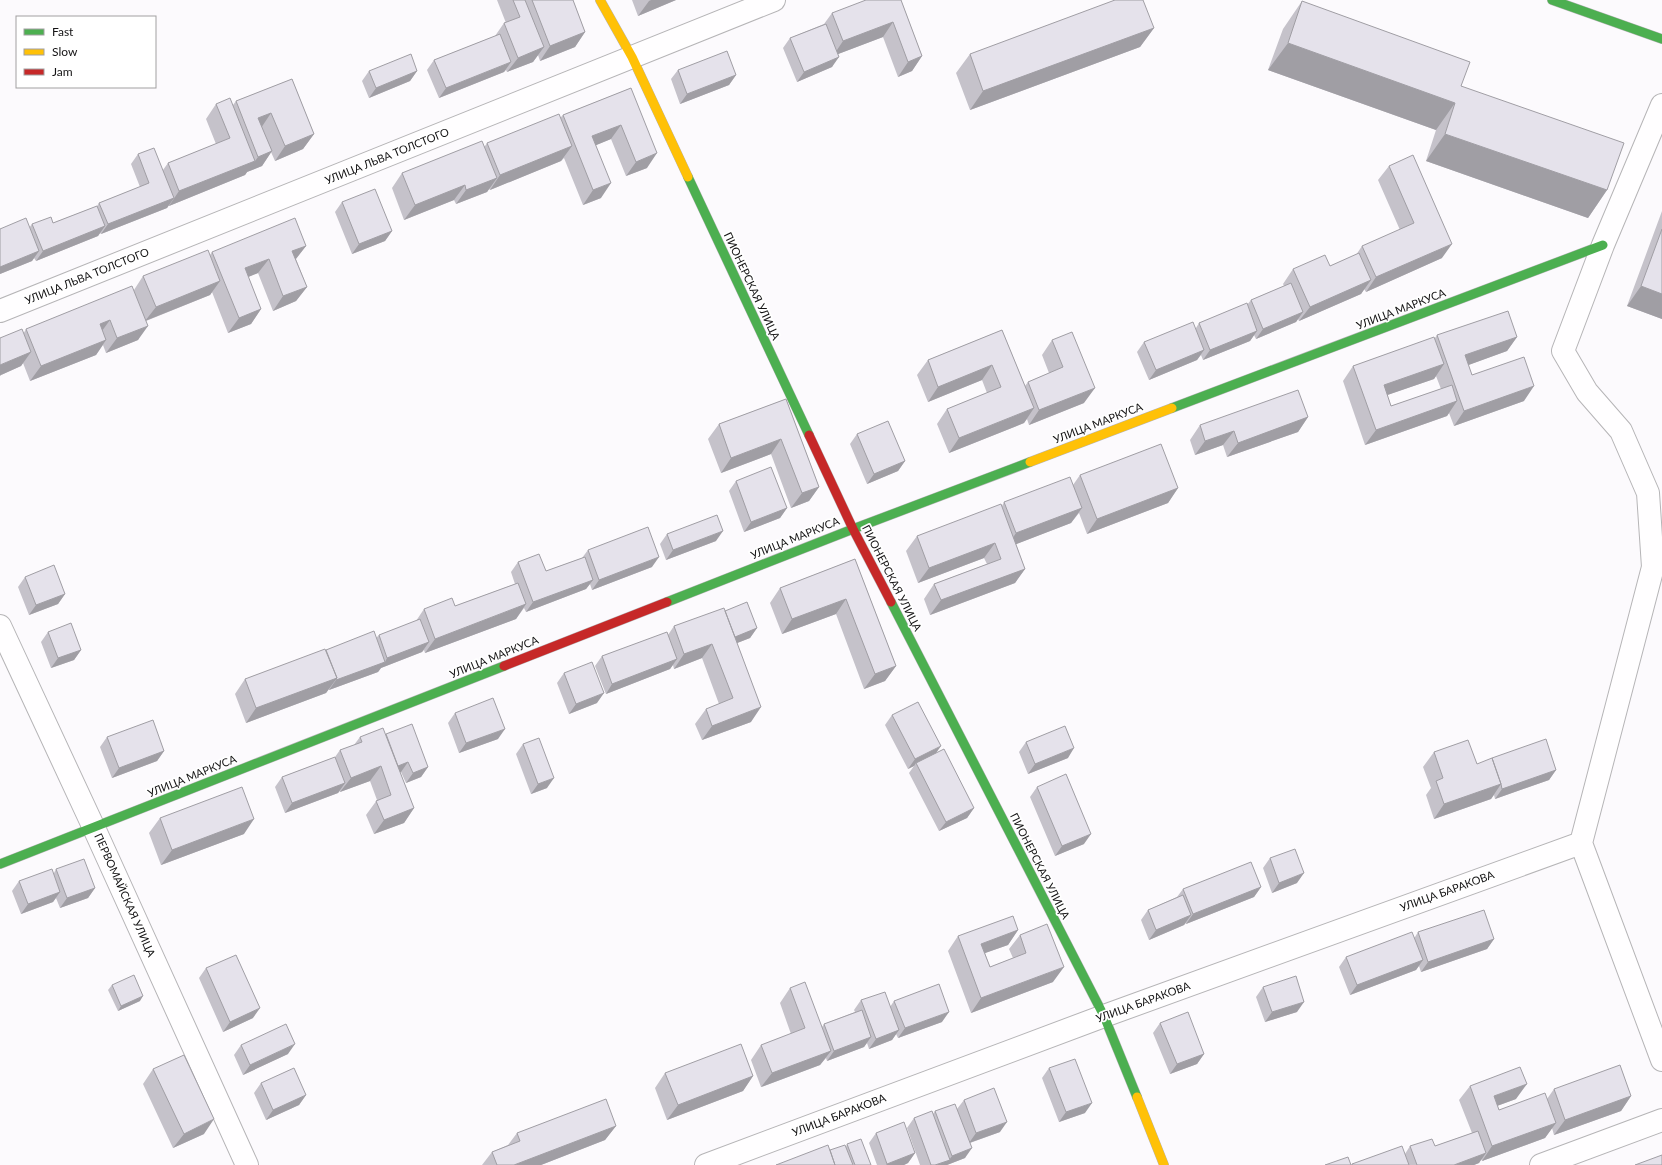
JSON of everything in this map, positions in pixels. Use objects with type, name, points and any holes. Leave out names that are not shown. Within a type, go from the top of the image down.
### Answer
[{"type":"street","name":"ПИОНЕРСКАЯ УЛИЦА","points":[[600,0],[632,57],[853,528],[1104,1016],[1164,1165]]},
{"type":"street","name":"УЛИЦА ЛЬВА ТОЛСТОГО","points":[[0,311],[774,0]]},
{"type":"street","points":[[1552,0],[1662,39]]},
{"type":"street","points":[[1662,105],[1603,245],[1563,351],[1587,392],[1621,431],[1648,493],[1653,567],[1581,843],[1662,1060]]},
{"type":"street","name":"УЛИЦА МАРКУСА","points":[[0,864],[853,528],[1603,245]]},
{"type":"street","name":"ПЕРВОМАЙСКАЯ УЛИЦА","points":[[0,626],[94,828],[247,1165]]},
{"type":"street","name":"УЛИЦА БАРАКОВА","points":[[706,1165],[1104,1016],[1581,843]]},
{"type":"street","points":[[1541,1165],[1662,1120]]},
{"type":"building","points":[[513,0],[525,0],[544,47],[518,58],[504,23],[520,17]]},
{"type":"building","points":[[532,0],[573,0],[585,32],[550,46]]},
{"type":"building","points":[[866,0],[901,0],[922,56],[908,62],[893,22],[843,41],[832,13]]},
{"type":"building","points":[[1115,0],[1143,0],[1154,28],[983,91],[970,54]]},
{"type":"building","points":[[1302,1],[1470,62],[1461,86],[1624,143],[1607,190],[1445,134],[1455,103],[1288,43]]},
{"type":"building","points":[[826,24],[839,57],[804,72],[790,38]]},
{"type":"building","points":[[500,34],[511,62],[446,88],[434,60]]},
{"type":"building","points":[[727,51],[736,75],[687,94],[678,70]]},
{"type":"building","points":[[411,54],[417,71],[376,88],[369,71]]},
{"type":"building","points":[[292,79],[314,134],[285,146],[271,113],[258,118],[272,151],[258,157],[236,101]]},
{"type":"building","points":[[631,88],[657,153],[636,162],[621,125],[592,136],[611,183],[593,190],[563,115]]},
{"type":"building","points":[[230,98],[255,161],[179,191],[168,163],[230,138],[216,104]]},
{"type":"building","points":[[559,114],[572,146],[500,175],[487,143]]},
{"type":"building","points":[[482,141],[497,178],[466,190],[465,185],[415,205],[402,173]]},
{"type":"building","points":[[154,148],[174,198],[108,224],[99,203],[149,183],[138,154]]},
{"type":"building","points":[[1413,155],[1452,244],[1376,277],[1362,246],[1414,223],[1389,166]]},
{"type":"building","points":[[375,189],[392,231],[359,244],[342,202]]},
{"type":"building","points":[[97,206],[105,226],[43,251],[32,224],[51,217],[53,223]]},
{"type":"building","points":[[26,218],[39,251],[0,267],[0,229]]},
{"type":"building","points":[[295,218],[306,246],[292,251],[307,287],[283,296],[269,259],[245,268],[261,309],[239,318],[212,252]]},
{"type":"building","points":[[1662,229],[1662,294],[1641,286]]},
{"type":"building","points":[[208,250],[220,281],[156,307],[143,276]]},
{"type":"building","points":[[1359,253],[1371,280],[1310,307],[1293,269],[1325,255],[1330,266]]},
{"type":"building","points":[[1291,283],[1303,312],[1263,329],[1251,300]]},
{"type":"building","points":[[132,286],[148,326],[117,338],[110,320],[100,324],[106,340],[41,366],[26,329]]},
{"type":"building","points":[[1247,303],[1257,331],[1210,350],[1199,323]]},
{"type":"building","points":[[1508,311],[1517,337],[1465,355],[1472,375],[1524,357],[1534,386],[1464,411],[1437,335]]},
{"type":"building","points":[[1193,322],[1204,350],[1156,370],[1144,342]]},
{"type":"building","points":[[22,329],[31,352],[0,365],[0,338]]},
{"type":"building","points":[[1002,330],[1034,408],[959,438],[947,409],[1001,387],[992,365],[938,387],[928,360]]},
{"type":"building","points":[[1072,332],[1095,388],[1039,410],[1028,382],[1063,367],[1052,340]]},
{"type":"building","points":[[1434,337],[1444,364],[1384,385],[1391,406],[1452,385],[1457,401],[1376,430],[1353,366]]},
{"type":"building","points":[[1298,390],[1308,417],[1238,443],[1234,431],[1205,441],[1200,425]]},
{"type":"building","points":[[786,399],[819,487],[802,493],[781,439],[731,458],[719,424]]},
{"type":"building","points":[[888,421],[905,461],[874,474],[857,434]]},
{"type":"building","points":[[1161,444],[1178,488],[1097,519],[1080,475]]},
{"type":"building","points":[[771,467],[787,508],[751,522],[736,481]]},
{"type":"building","points":[[1070,477],[1082,508],[1016,533],[1004,502]]},
{"type":"building","points":[[1001,504],[1025,569],[941,600],[934,584],[1001,559],[995,543],[929,568],[917,536]]},
{"type":"building","points":[[717,515],[723,531],[673,550],[667,534]]},
{"type":"building","points":[[648,527],[659,557],[599,580],[588,550]]},
{"type":"building","points":[[539,554],[546,571],[585,557],[593,580],[533,602],[518,562]]},
{"type":"building","points":[[855,559],[896,666],[875,674],[846,599],[792,619],[780,588]]},
{"type":"building","points":[[54,565],[65,594],[36,605],[25,577]]},
{"type":"building","points":[[518,583],[526,604],[435,639],[424,609],[452,598],[455,606]]},
{"type":"building","points":[[747,602],[757,628],[735,637],[725,611]]},
{"type":"building","points":[[724,608],[761,707],[712,726],[706,709],[733,698],[712,644],[684,654],[674,626]]},
{"type":"building","points":[[420,619],[429,642],[387,658],[379,635]]},
{"type":"building","points":[[71,623],[81,650],[58,658],[48,632]]},
{"type":"building","points":[[374,631],[385,662],[336,680],[337,678],[326,650]]},
{"type":"building","points":[[667,632],[677,659],[612,684],[602,656]]},
{"type":"building","points":[[325,649],[337,678],[256,708],[245,679]]},
{"type":"building","points":[[592,662],[604,693],[576,704],[564,673]]},
{"type":"building","points":[[493,698],[505,729],[466,743],[455,713]]},
{"type":"building","points":[[918,702],[941,746],[915,759],[892,715]]},
{"type":"building","points":[[153,720],[164,751],[119,768],[107,737]]},
{"type":"building","points":[[412,724],[428,767],[413,773],[408,762],[398,766],[386,734]]},
{"type":"building","points":[[1065,726],[1074,748],[1035,764],[1026,742]]},
{"type":"building","points":[[383,728],[414,808],[384,820],[376,801],[391,795],[381,766],[351,778],[340,750],[362,742],[360,737]]},
{"type":"building","points":[[539,738],[554,778],[538,784],[523,744]]},
{"type":"building","points":[[1546,739],[1556,770],[1502,789],[1492,758]]},
{"type":"building","points":[[1468,740],[1477,764],[1492,758],[1501,784],[1444,804],[1436,781],[1443,778],[1434,752]]},
{"type":"building","points":[[944,749],[974,808],[946,822],[916,763]]},
{"type":"building","points":[[335,757],[345,783],[292,803],[282,777]]},
{"type":"building","points":[[1066,774],[1091,834],[1062,846],[1037,787]]},
{"type":"building","points":[[242,787],[254,819],[172,850],[160,818]]},
{"type":"building","points":[[1295,849],[1304,873],[1279,883],[1270,858]]},
{"type":"building","points":[[84,859],[95,888],[67,898],[56,869]]},
{"type":"building","points":[[1251,862],[1261,887],[1193,914],[1183,889]]},
{"type":"building","points":[[52,869],[60,892],[28,904],[19,881]]},
{"type":"building","points":[[1183,895],[1191,915],[1156,930],[1148,910]]},
{"type":"building","points":[[1484,910],[1494,939],[1428,962],[1418,932]]},
{"type":"building","points":[[1013,916],[1018,930],[981,944],[990,967],[1026,953],[1020,935],[1047,924],[1064,967],[981,998],[958,936]]},
{"type":"building","points":[[1412,932],[1423,960],[1357,985],[1346,957]]},
{"type":"building","points":[[236,955],[260,1008],[230,1022],[206,968]]},
{"type":"building","points":[[134,975],[143,996],[121,1006],[112,985]]},
{"type":"building","points":[[1296,976],[1304,1002],[1272,1012],[1263,987]]},
{"type":"building","points":[[805,982],[831,1051],[772,1073],[761,1045],[805,1028],[790,988]]},
{"type":"building","points":[[939,984],[949,1012],[905,1028],[894,1001]]},
{"type":"building","points":[[885,992],[899,1030],[876,1039],[861,1000]]},
{"type":"building","points":[[862,1010],[871,1037],[834,1051],[824,1024]]},
{"type":"building","points":[[1188,1012],[1204,1054],[1177,1064],[1160,1023]]},
{"type":"building","points":[[286,1024],[295,1044],[250,1065],[241,1045]]},
{"type":"building","points":[[741,1044],[753,1076],[678,1105],[665,1073]]},
{"type":"building","points":[[184,1055],[214,1119],[184,1134],[153,1069]]},
{"type":"building","points":[[1075,1059],[1092,1103],[1066,1112],[1049,1068]]},
{"type":"building","points":[[1620,1065],[1631,1096],[1565,1120],[1554,1089]]},
{"type":"building","points":[[1520,1067],[1527,1084],[1494,1096],[1499,1110],[1545,1093],[1556,1123],[1492,1146],[1470,1086]]},
{"type":"building","points":[[294,1068],[306,1095],[273,1110],[261,1083]]},
{"type":"building","points":[[994,1088],[1007,1122],[976,1133],[964,1100]]},
{"type":"building","points":[[606,1099],[616,1126],[514,1165],[497,1165],[492,1152],[520,1141],[517,1133]]},
{"type":"building","points":[[955,1104],[972,1148],[952,1156],[935,1111]]},
{"type":"building","points":[[932,1111],[950,1160],[935,1165],[931,1165],[914,1118]]},
{"type":"building","points":[[904,1122],[915,1153],[887,1164],[876,1133]]},
{"type":"building","points":[[1478,1131],[1486,1153],[1454,1165],[1417,1165],[1410,1146],[1432,1139],[1435,1146]]},
{"type":"building","points":[[861,1139],[871,1165],[855,1165],[847,1144]]},
{"type":"building","points":[[828,1145],[835,1165],[776,1165]]},
{"type":"building","points":[[845,1145],[853,1165],[835,1165],[830,1150]]},
{"type":"building","points":[[1402,1146],[1409,1165],[1352,1165],[1352,1164]]},
{"type":"building","points":[[1662,1155],[1662,1165],[1635,1165]]},
{"type":"building","points":[[1348,1157],[1351,1165],[1325,1165]]},
{"type":"traffic: fast","points":[[1552,0],[1662,39]]},
{"type":"traffic: fast","points":[[688,177],[809,435]]},
{"type":"traffic: fast","points":[[1172,408],[1603,245]]},
{"type":"traffic: fast","points":[[667,602],[1030,462]]},
{"type":"traffic: fast","points":[[891,602],[1104,1016],[1137,1097]]},
{"type":"traffic: fast","points":[[0,864],[504,666]]},
{"type":"traffic: slow","points":[[600,0],[632,57],[688,177]]},
{"type":"traffic: slow","points":[[1030,462],[1172,408]]},
{"type":"traffic: slow","points":[[1137,1097],[1164,1165]]},
{"type":"traffic: jam","points":[[809,435],[853,529],[891,602]]},
{"type":"traffic: jam","points":[[504,666],[667,602]]}]
